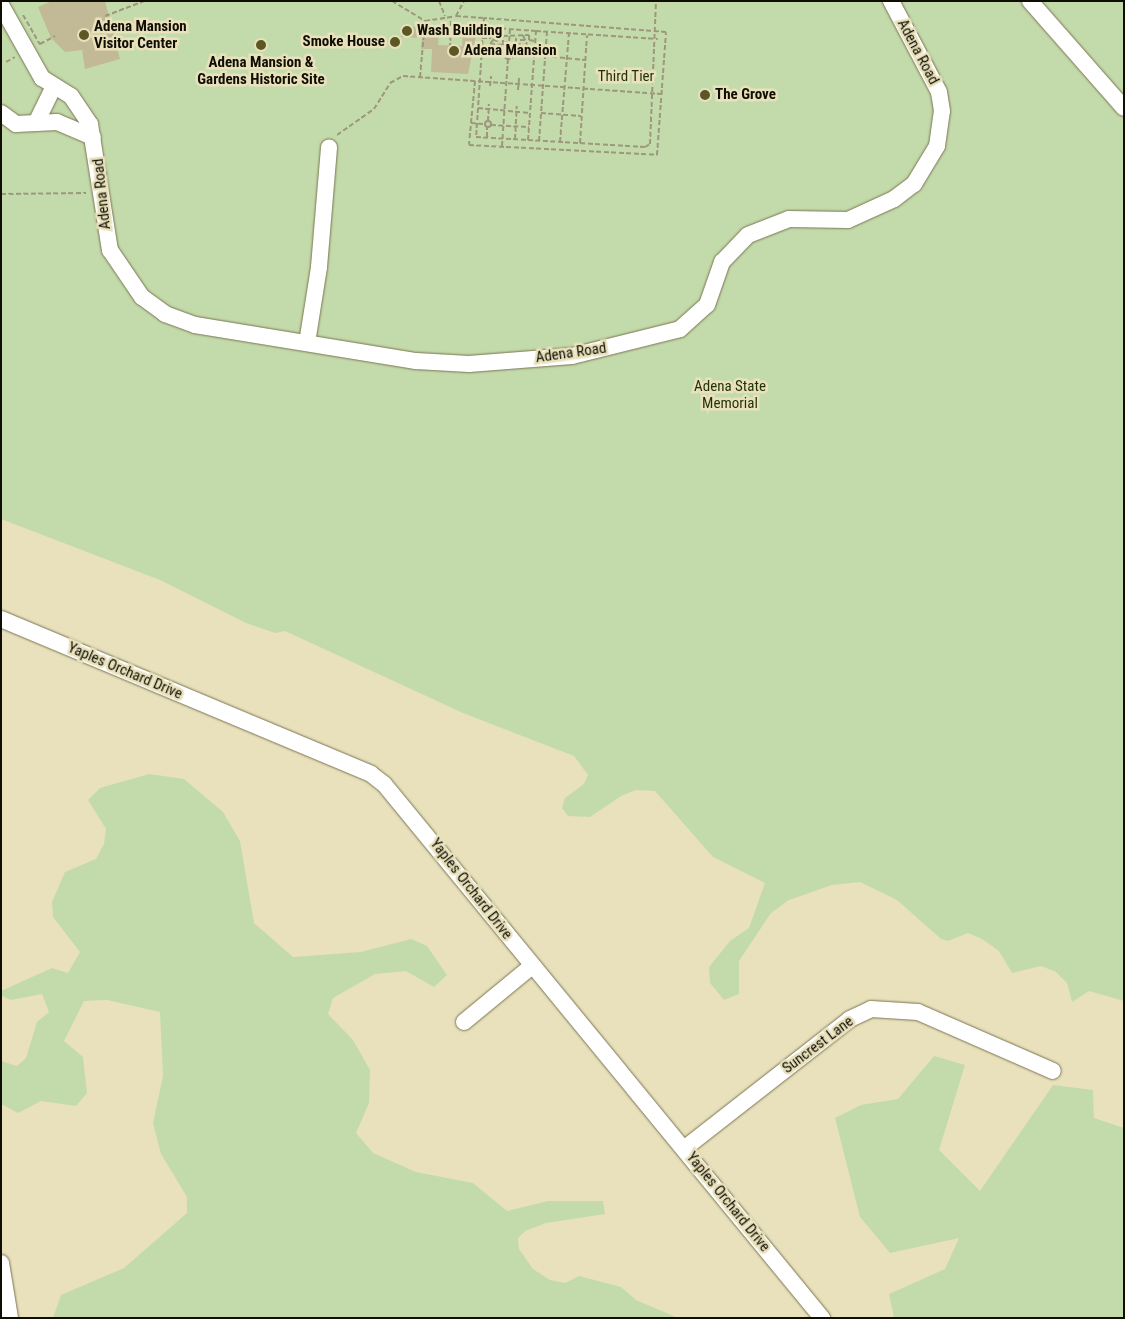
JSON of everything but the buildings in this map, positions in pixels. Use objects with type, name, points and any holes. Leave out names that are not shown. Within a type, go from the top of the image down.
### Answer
[{"type":"street","name":"Adena Road","points":[[2,3],[30,63],[53,88],[82,109],[93,137],[110,250],[142,297],[165,314],[195,325],[416,361],[469,364],[572,356],[680,329],[707,305],[722,262],[748,236],[789,219],[848,220],[866,214],[914,184],[937,146],[942,111],[939,92],[891,1]]},
{"type":"street","points":[[1030,1],[1124,108]]},
{"type":"street","points":[[36,123],[53,88]]},
{"type":"street","name":"Adena Road","points":[[1,113],[16,124],[57,122],[93,137]]},
{"type":"street","points":[[307,343],[319,267],[329,147]]},
{"type":"street","name":"Yaples Orchard Drive","points":[[1,619],[371,774],[398,797],[532,966],[684,1148],[822,1318]]},
{"type":"street","points":[[464,1022],[532,966]]},
{"type":"street","name":"Suncrest Lane","points":[[684,1148],[850,1019],[871,1008],[918,1012],[1053,1071]]},
{"type":"street","points":[[1,1263],[10,1318]]},
{"type":"path","points":[[105,16],[144,1]]},
{"type":"path","points":[[392,1],[425,21],[444,16],[456,16],[666,32],[657,155],[469,145],[474,81]]},
{"type":"path","points":[[439,1],[444,16]]},
{"type":"path","points":[[456,16],[464,1]]},
{"type":"path","points":[[484,18],[476,136],[645,147],[650,144],[658,39],[656,1]]},
{"type":"path","points":[[450,48],[451,16]]},
{"type":"path","points":[[420,77],[425,21]]},
{"type":"path","points":[[483,27],[658,39]]},
{"type":"path","points":[[502,147],[510,29]]},
{"type":"path","points":[[528,140],[536,31]]},
{"type":"path","points":[[539,141],[547,31]]},
{"type":"path","points":[[503,39],[497,32],[491,32],[490,44],[503,39],[510,36]]},
{"type":"path","points":[[497,32],[498,37]]},
{"type":"path","points":[[560,142],[569,33]]},
{"type":"path","points":[[580,143],[588,34]]},
{"type":"path","points":[[510,36],[516,40],[522,40],[529,35],[528,47],[522,40],[516,40]]},
{"type":"path","points":[[33,48],[55,36]]},
{"type":"path","points":[[482,38],[494,39],[498,37],[510,42],[516,40],[535,41]]},
{"type":"path","points":[[504,54],[509,50]]},
{"type":"path","points":[[509,50],[513,55]]},
{"type":"path","points":[[482,52],[534,56]]},
{"type":"path","points":[[504,54],[508,59]]},
{"type":"path","points":[[6,62],[19,55]]},
{"type":"path","points":[[508,59],[513,55]]},
{"type":"path","points":[[545,56],[586,60]]},
{"type":"path","points":[[490,86],[491,76]]},
{"type":"path","points":[[329,147],[340,132],[374,109],[396,78],[420,77],[662,94]]},
{"type":"path","points":[[518,90],[519,78]]},
{"type":"path","points":[[489,104],[488,121],[491,124],[529,128]]},
{"type":"path","points":[[515,139],[517,106]]},
{"type":"path","points":[[478,108],[530,113]]},
{"type":"path","points":[[541,113],[582,116]]},
{"type":"path","points":[[471,123],[484,124],[488,121]]},
{"type":"path","points":[[484,124],[487,127],[487,137]]},
{"type":"path","points":[[487,127],[491,124]]},
{"type":"path","points":[[1,194],[101,193]]},
{"type":"green space","name":"Adena State Memorial","points":[[1,1],[1124,1],[1124,1001],[1089,991],[1072,1002],[1067,983],[1056,972],[1041,966],[1012,973],[999,951],[982,939],[968,933],[948,941],[941,939],[897,900],[860,882],[832,885],[789,900],[771,913],[739,961],[739,994],[724,1000],[710,983],[709,967],[730,941],[749,928],[765,883],[713,857],[655,791],[636,790],[621,796],[590,817],[568,816],[562,808],[565,798],[584,784],[588,775],[574,756],[463,713],[285,631],[275,633],[246,623],[160,580],[1,519]]},
{"type":"green space","points":[[149,774],[184,779],[223,812],[240,841],[254,923],[293,957],[361,952],[411,939],[427,946],[447,975],[434,987],[406,971],[375,974],[333,998],[328,1014],[353,1040],[370,1070],[369,1103],[356,1133],[373,1153],[416,1172],[473,1183],[507,1211],[548,1201],[603,1201],[605,1214],[546,1223],[525,1231],[518,1238],[519,1249],[533,1269],[550,1280],[565,1283],[579,1276],[621,1287],[636,1300],[678,1318],[53,1318],[61,1295],[124,1268],[187,1213],[187,1197],[161,1154],[153,1123],[163,1076],[160,1012],[107,1000],[84,1001],[64,1041],[83,1057],[87,1093],[76,1106],[41,1101],[18,1113],[1,1104],[1,1061],[17,1066],[26,1058],[37,1022],[49,1012],[42,994],[11,1000],[2,996],[1,991],[52,968],[68,973],[80,952],[53,917],[52,902],[65,872],[96,859],[104,844],[106,829],[88,800],[100,788]]},
{"type":"green space","points":[[934,1056],[965,1065],[939,1150],[980,1191],[1053,1085],[1093,1090],[1094,1118],[1124,1128],[1124,1318],[894,1318],[889,1294],[945,1269],[959,1238],[890,1253],[860,1217],[835,1118],[861,1105],[898,1099]]},
{"type":"place","name":"Wash Building","points":[[407,31]]},
{"type":"place","name":"Adena Mansion Visitor Center","points":[[84,35]]},
{"type":"place","name":"Smoke House","points":[[395,42]]},
{"type":"place","name":"Adena Mansion & Gardens Historic Site","points":[[261,45]]},
{"type":"place","name":"Adena Mansion","points":[[454,51]]},
{"type":"place","name":"The Grove","points":[[705,95]]},
{"type":"park label","name":"Third Tier","points":[[626,77]]}]
